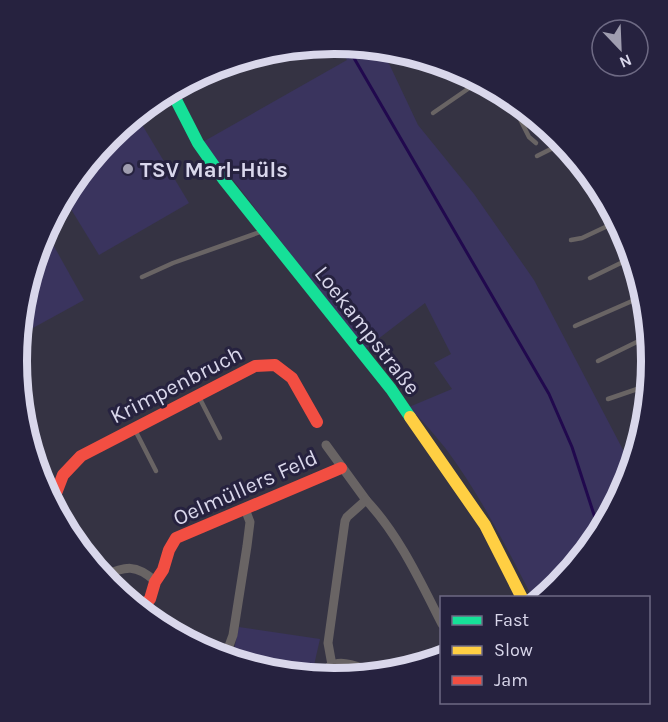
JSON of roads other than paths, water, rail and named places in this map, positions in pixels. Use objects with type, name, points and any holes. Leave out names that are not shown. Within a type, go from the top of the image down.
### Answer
[{"type":"street","name":"Loekampstraße","points":[[175,98],[198,143],[263,231],[391,389],[485,525],[521,596]]},
{"type":"street","name":"Krimpenbruch","points":[[57,492],[63,475],[81,456],[255,366],[276,365],[292,378],[317,422]]},
{"type":"street","points":[[326,445],[404,551],[440,622]]},
{"type":"street","name":"Oelmüllers Feld","points":[[146,604],[153,594],[155,581],[164,568],[168,548],[176,538],[341,468]]},
{"type":"street","points":[[332,665],[328,643],[345,521],[366,500]]},
{"type":"street","points":[[228,649],[233,635],[250,522],[245,509]]},
{"type":"street","points":[[112,572],[130,568],[143,570],[155,581]]},
{"type":"street","points":[[328,668],[346,663],[357,667]]},
{"type":"lane","points":[[433,114],[471,87]]},
{"type":"lane","points":[[518,115],[529,137],[536,143]]},
{"type":"lane","points":[[537,156],[554,147]]},
{"type":"lane","points":[[571,240],[582,238],[609,225]]},
{"type":"lane","points":[[142,277],[173,263],[263,231]]},
{"type":"lane","points":[[590,278],[625,261]]},
{"type":"lane","points":[[576,326],[635,300]]},
{"type":"lane","points":[[598,361],[640,340]]},
{"type":"lane","points":[[608,399],[639,388]]},
{"type":"lane","points":[[197,395],[219,438]]},
{"type":"lane","points":[[134,428],[156,471]]},
{"type":"waterway","points":[[352,55],[549,394],[572,447],[596,521]]},
{"type":"place","name":"TSV Marl-Hüls","points":[[128,169]]}]
